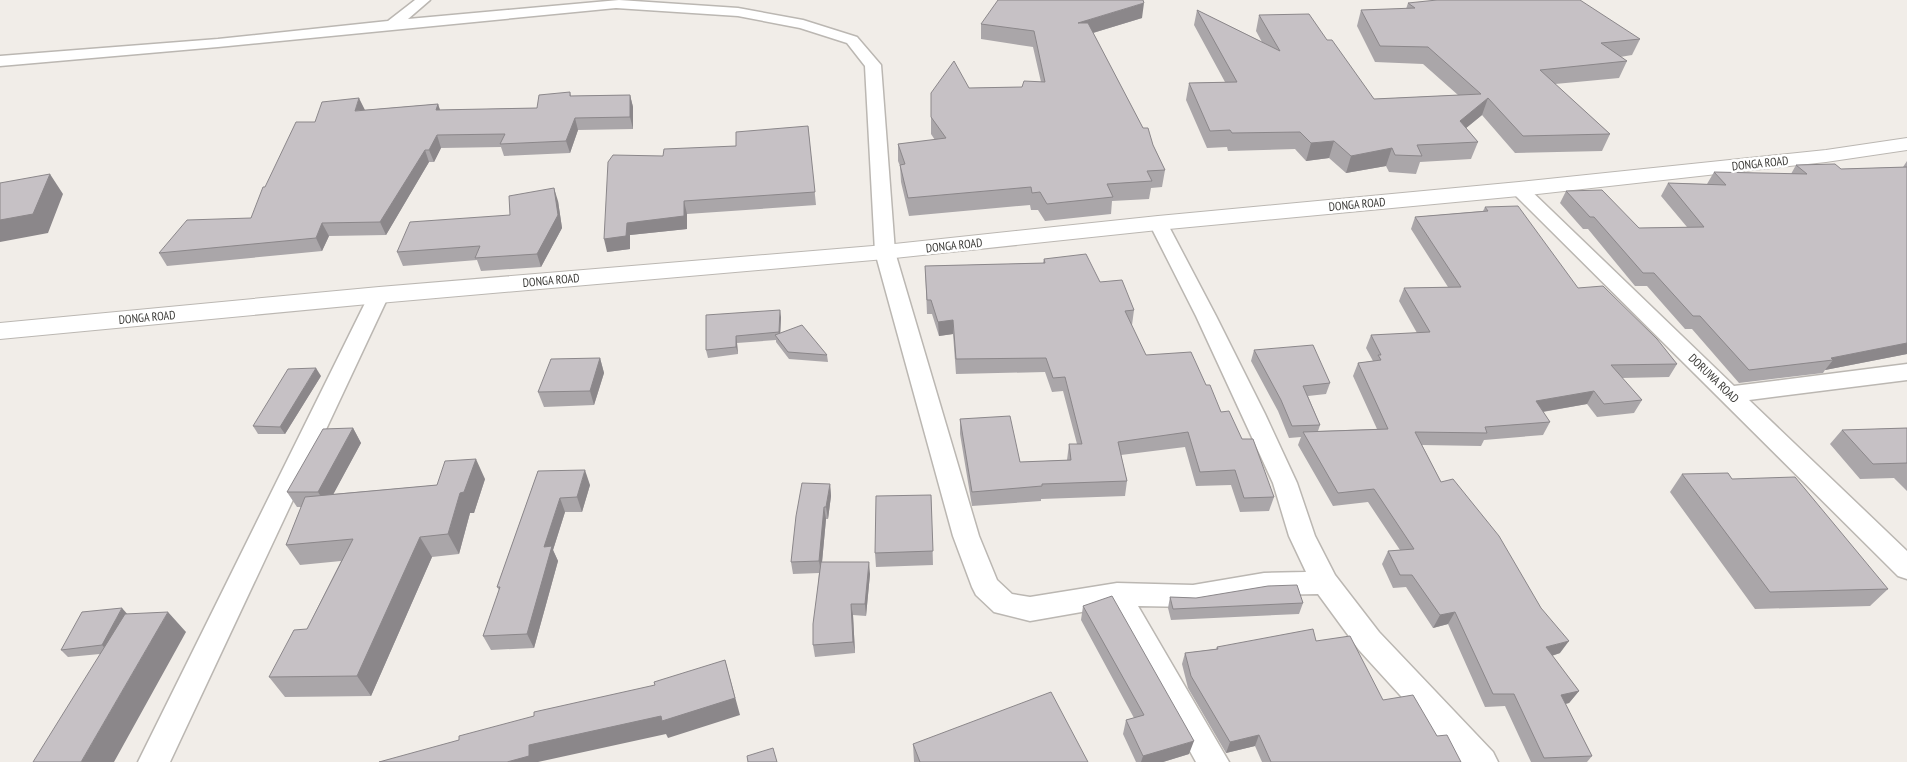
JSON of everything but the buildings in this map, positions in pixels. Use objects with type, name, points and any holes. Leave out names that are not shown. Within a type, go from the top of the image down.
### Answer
[{"type":"street","points":[[392,25],[423,0]]},
{"type":"street","points":[[0,61],[218,43],[662,0]]},
{"type":"street","points":[[616,4],[738,12],[803,24],[852,40],[873,65],[885,252],[966,536],[986,587],[1004,604],[1030,608],[1117,594],[1193,596],[1264,584],[1324,582]]},
{"type":"street","name":"DONGA ROAD","points":[[0,331],[379,295],[885,252],[1158,223],[1519,189],[1826,156],[1907,144]]},
{"type":"street","name":"DORUWA ROAD","points":[[1519,189],[1907,568]]},
{"type":"street","points":[[1158,223],[1206,316],[1285,483],[1302,536],[1324,582],[1369,641],[1482,762]]},
{"type":"street","points":[[154,762],[379,295]]},
{"type":"street","points":[[1731,394],[1907,372]]},
{"type":"street","points":[[1117,594],[1213,762]]}]
